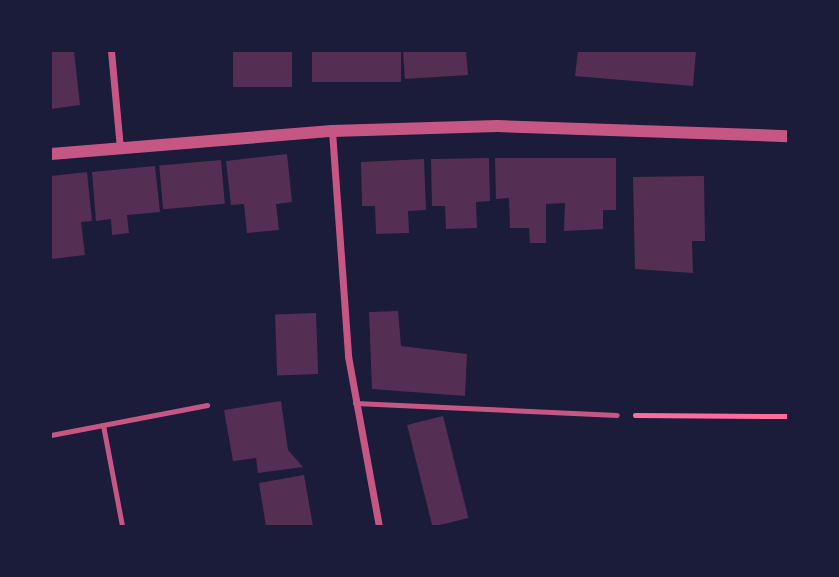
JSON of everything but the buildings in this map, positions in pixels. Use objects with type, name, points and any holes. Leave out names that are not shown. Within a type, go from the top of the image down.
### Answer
[{"type":"street","points":[[111,51],[120,148]]},
{"type":"street","points":[[51,154],[332,131],[552,125],[788,136]]},
{"type":"street","points":[[332,131],[355,403],[379,526]]},
{"type":"lane","points":[[355,403],[617,415]]},
{"type":"lane","points":[[51,435],[207,405]]},
{"type":"lane","points":[[103,425],[122,526]]},
{"type":"path","points":[[617,415],[788,416]]}]
